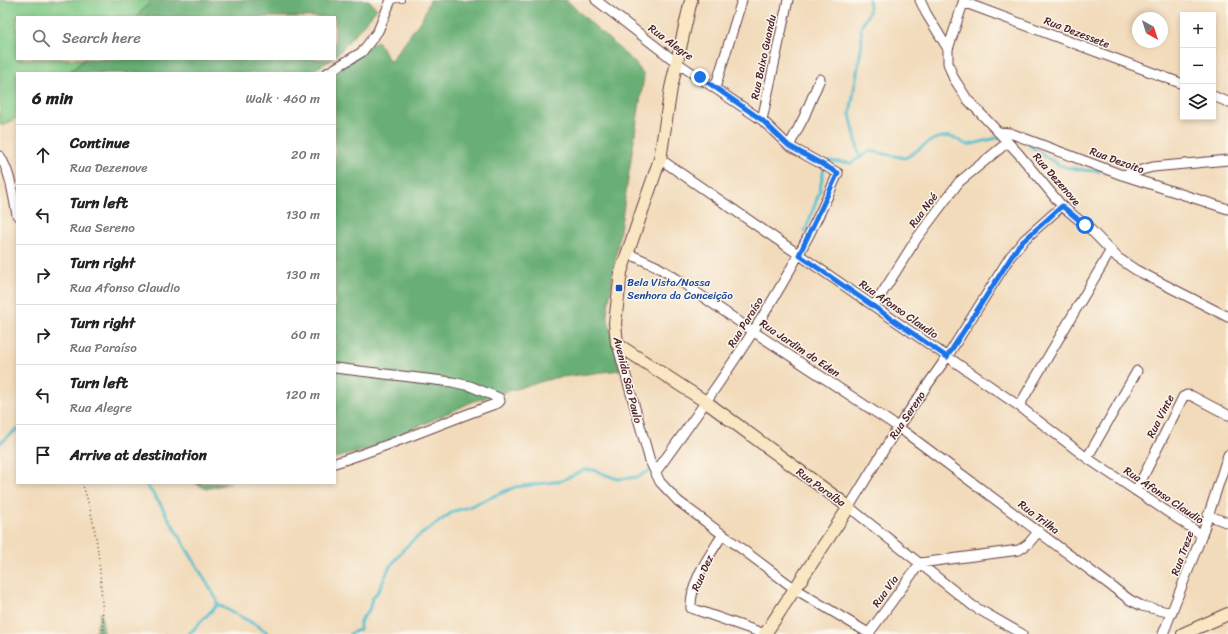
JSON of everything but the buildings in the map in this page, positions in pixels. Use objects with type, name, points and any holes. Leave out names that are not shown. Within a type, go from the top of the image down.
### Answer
[{"type":"street","points":[[329,72],[362,52],[378,30],[391,0]]},
{"type":"street","name":"Rua Alegre","points":[[596,0],[676,62],[762,120],[789,146],[838,173]]},
{"type":"street","name":"Avenida São Paulo","points":[[691,0],[676,62],[660,159],[621,272],[617,301],[615,323],[617,344],[641,433],[655,473],[663,486],[678,501],[796,589],[869,634]]},
{"type":"street","points":[[715,88],[742,0]]},
{"type":"street","name":"Rua Baixo Guandu","points":[[762,120],[788,0]]},
{"type":"street","points":[[920,0],[948,50]]},
{"type":"street","name":"Rua Dezenove","points":[[964,1],[948,50],[948,62],[953,76],[968,98],[1008,142],[1062,206],[1089,228],[1126,264],[1228,317]]},
{"type":"street","name":"Rua Dezessete","points":[[964,1],[1180,83]]},
{"type":"street","points":[[789,146],[804,117],[820,79]]},
{"type":"street","points":[[1216,97],[1228,102]]},
{"type":"street","name":"Rua Dezoito","points":[[998,132],[1010,134],[1122,175],[1228,209]]},
{"type":"street","name":"Rua Noé","points":[[874,306],[917,238],[959,182],[1008,142]]},
{"type":"street","points":[[0,156],[11,181],[16,210]]},
{"type":"street","name":"Rua Afonso Claudio","points":[[660,159],[1019,406],[1087,458],[1202,535]]},
{"type":"street","points":[[1122,175],[1153,167],[1228,160]]},
{"type":"street","name":"Rua Paraíso","points":[[655,473],[754,332],[799,255],[838,173]]},
{"type":"street","name":"Rua Sereno","points":[[765,634],[849,507],[898,427],[947,357],[1019,245],[1062,206]]},
{"type":"street","points":[[1019,406],[1110,250]]},
{"type":"street","name":"Rua Jardim do Eden","points":[[627,253],[656,266],[677,279],[898,427]]},
{"type":"street","name":"Rua Paraíba","points":[[617,344],[706,402],[849,507],[920,563],[937,579],[949,585],[973,606],[1022,634]]},
{"type":"street","points":[[336,368],[452,382],[470,386],[499,398],[500,401],[367,453],[336,463]]},
{"type":"street","points":[[1087,458],[1137,371]]},
{"type":"street","name":"Rua Vinte","points":[[1136,491],[1183,397],[1186,395],[1192,396],[1228,415]]},
{"type":"street","name":"Rua Trilha","points":[[898,427],[1130,600],[1142,606],[1172,613]]},
{"type":"street","name":"Rua Treze","points":[[1163,634],[1202,535],[1228,455]]},
{"type":"street","points":[[1208,516],[1228,523]]},
{"type":"street","points":[[920,563],[1019,550],[1028,544],[1039,531]]},
{"type":"street","name":"Rua Dez","points":[[723,534],[700,573],[694,588],[691,608],[765,634]]},
{"type":"street","name":"Rua Via","points":[[869,634],[920,563]]},
{"type":"street","points":[[1183,634],[1228,614]]},
{"type":"lane","points":[[391,0],[402,0]]},
{"type":"path","points":[[82,484],[94,520],[97,540],[102,582],[104,634]]},
{"type":"green space","points":[[0,0],[152,0],[137,16],[16,16],[16,60],[84,60],[69,72],[16,72],[16,118],[5,125],[0,125]]},
{"type":"green space","points":[[152,0],[369,0],[377,9],[336,56],[336,16],[137,16]]},
{"type":"green space","points":[[430,0],[566,0],[636,64],[644,76],[607,314],[620,370],[554,378],[474,401],[367,450],[336,458],[336,72],[348,57],[378,41],[390,62],[423,17]]},
{"type":"green space","points":[[84,60],[331,60],[310,72],[69,72]]},
{"type":"green space","points":[[197,484],[226,484],[206,489]]},
{"type":"green space","points":[[101,612],[104,634],[95,634]]},
{"type":"waterway","points":[[860,158],[850,114],[862,43],[861,27],[869,12],[869,0]]},
{"type":"waterway","points":[[805,232],[819,193],[824,169],[829,161],[851,163],[870,151],[905,158],[932,140],[944,136],[953,138],[968,145],[1001,137]]},
{"type":"waterway","points":[[1028,144],[1054,162],[1068,168],[1100,171]]},
{"type":"waterway","points":[[0,443],[16,430]]},
{"type":"waterway","points":[[350,634],[360,629],[360,621],[369,610],[372,599],[379,590],[389,568],[403,550],[412,541],[454,511],[469,507],[515,487],[561,481],[584,470],[594,470],[617,479],[638,477],[652,469]]},
{"type":"waterway","points":[[146,484],[159,502],[217,600],[216,606],[189,634]]},
{"type":"waterway","points":[[217,604],[258,626],[269,634]]},
{"type":"place","name":"Bela Vista/Nossa Senhora da Conceição","points":[[619,288]]},
{"type":"route","points":[[700,77],[762,120],[789,146],[838,173],[799,255],[947,357],[990,291],[1010,257],[1030,234],[1062,206],[1085,225]]}]
